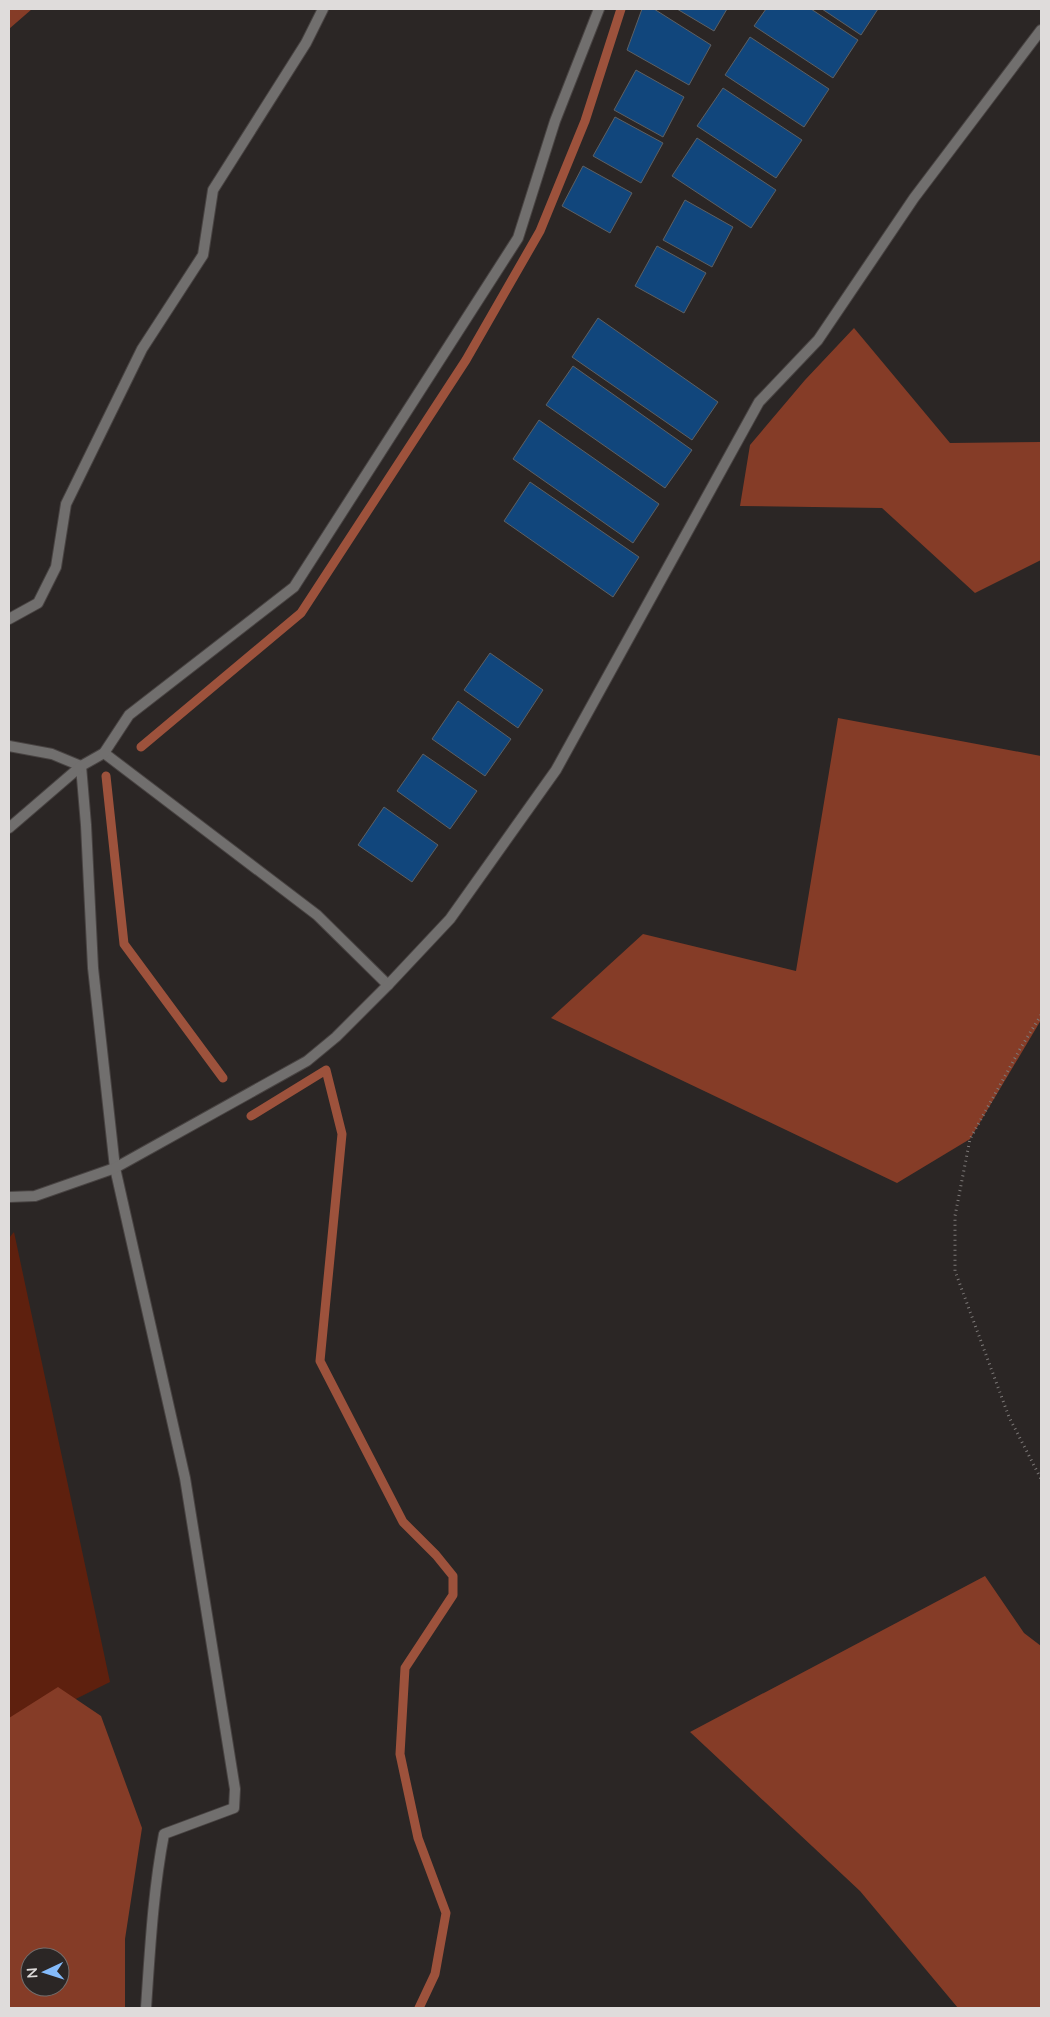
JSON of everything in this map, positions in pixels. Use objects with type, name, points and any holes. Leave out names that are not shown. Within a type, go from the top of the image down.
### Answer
[{"type":"street","points":[[9,618],[38,603],[56,567],[66,504],[142,349],[202,255],[213,190],[306,43],[323,9]]},
{"type":"street","points":[[9,828],[81,766],[104,753],[129,715],[294,587],[518,238],[555,121],[599,9]]},
{"type":"street","points":[[9,1197],[36,1196],[115,1168],[308,1061],[336,1037],[388,985],[450,919],[556,770],[759,402],[818,340],[914,198],[1041,30]]},
{"type":"street","points":[[9,746],[52,754],[81,766]]},
{"type":"street","points":[[104,753],[317,915],[388,985]]},
{"type":"street","points":[[81,766],[86,824],[93,968],[115,1168],[185,1478],[236,1789],[234,1808],[164,1834],[150,1944],[146,2008]]},
{"type":"path","points":[[1041,1015],[970,1139],[955,1216],[955,1271],[1009,1417],[1041,1479]]},
{"type":"shaded area","points":[[9,9],[32,9],[9,29]]},
{"type":"shaded area","points":[[854,328],[950,443],[1041,442],[1041,560],[975,593],[882,508],[740,506],[750,445],[805,380]]},
{"type":"shaded area","points":[[838,718],[1041,756],[1041,1020],[970,1139],[897,1183],[551,1018],[643,934],[796,971]]},
{"type":"shaded area","points":[[14,1232],[110,1682],[9,1732],[9,1238]]},
{"type":"shaded area","points":[[985,1576],[1024,1633],[1041,1646],[1041,2008],[958,2008],[860,1891],[690,1732]]},
{"type":"shaded area","points":[[58,1687],[101,1716],[142,1828],[125,1939],[125,2008],[9,2008],[9,1718]]},
{"type":"building","points":[[642,9],[654,9],[711,45],[689,85],[627,50]]},
{"type":"building","points":[[677,9],[727,9],[714,31]]},
{"type":"building","points":[[766,9],[811,9],[858,40],[833,78],[754,26]]},
{"type":"building","points":[[822,9],[878,9],[861,35]]},
{"type":"building","points":[[750,37],[829,89],[804,127],[725,75]]},
{"type":"building","points":[[636,70],[684,97],[663,137],[614,110]]},
{"type":"building","points":[[723,88],[802,140],[776,178],[697,126]]},
{"type":"building","points":[[615,117],[663,143],[641,183],[593,156]]},
{"type":"building","points":[[697,138],[776,190],[751,228],[672,176]]},
{"type":"building","points":[[583,166],[632,193],[610,233],[562,206]]},
{"type":"building","points":[[685,200],[733,227],[712,267],[663,240]]},
{"type":"building","points":[[657,246],[706,273],[684,313],[635,286]]},
{"type":"building","points":[[598,318],[718,402],[692,440],[572,357]]},
{"type":"building","points":[[573,366],[692,450],[665,488],[546,405]]},
{"type":"building","points":[[539,420],[659,504],[633,543],[513,459]]},
{"type":"building","points":[[530,482],[639,557],[613,597],[504,521]]},
{"type":"building","points":[[490,653],[543,690],[518,728],[464,690]]},
{"type":"building","points":[[458,701],[511,739],[485,776],[432,739]]},
{"type":"building","points":[[423,754],[477,791],[450,829],[397,791]]},
{"type":"building","points":[[384,807],[438,845],[412,882],[358,845]]},
{"type":"waterway","points":[[141,747],[301,613],[466,360],[540,231],[585,121],[621,9]]},
{"type":"waterway","points":[[106,776],[124,944],[223,1078]]},
{"type":"waterway","points":[[251,1116],[326,1070],[342,1134],[320,1361],[403,1522],[436,1555],[453,1576],[453,1595],[405,1668],[400,1754],[418,1838],[446,1913],[435,1974],[419,2008]]}]
